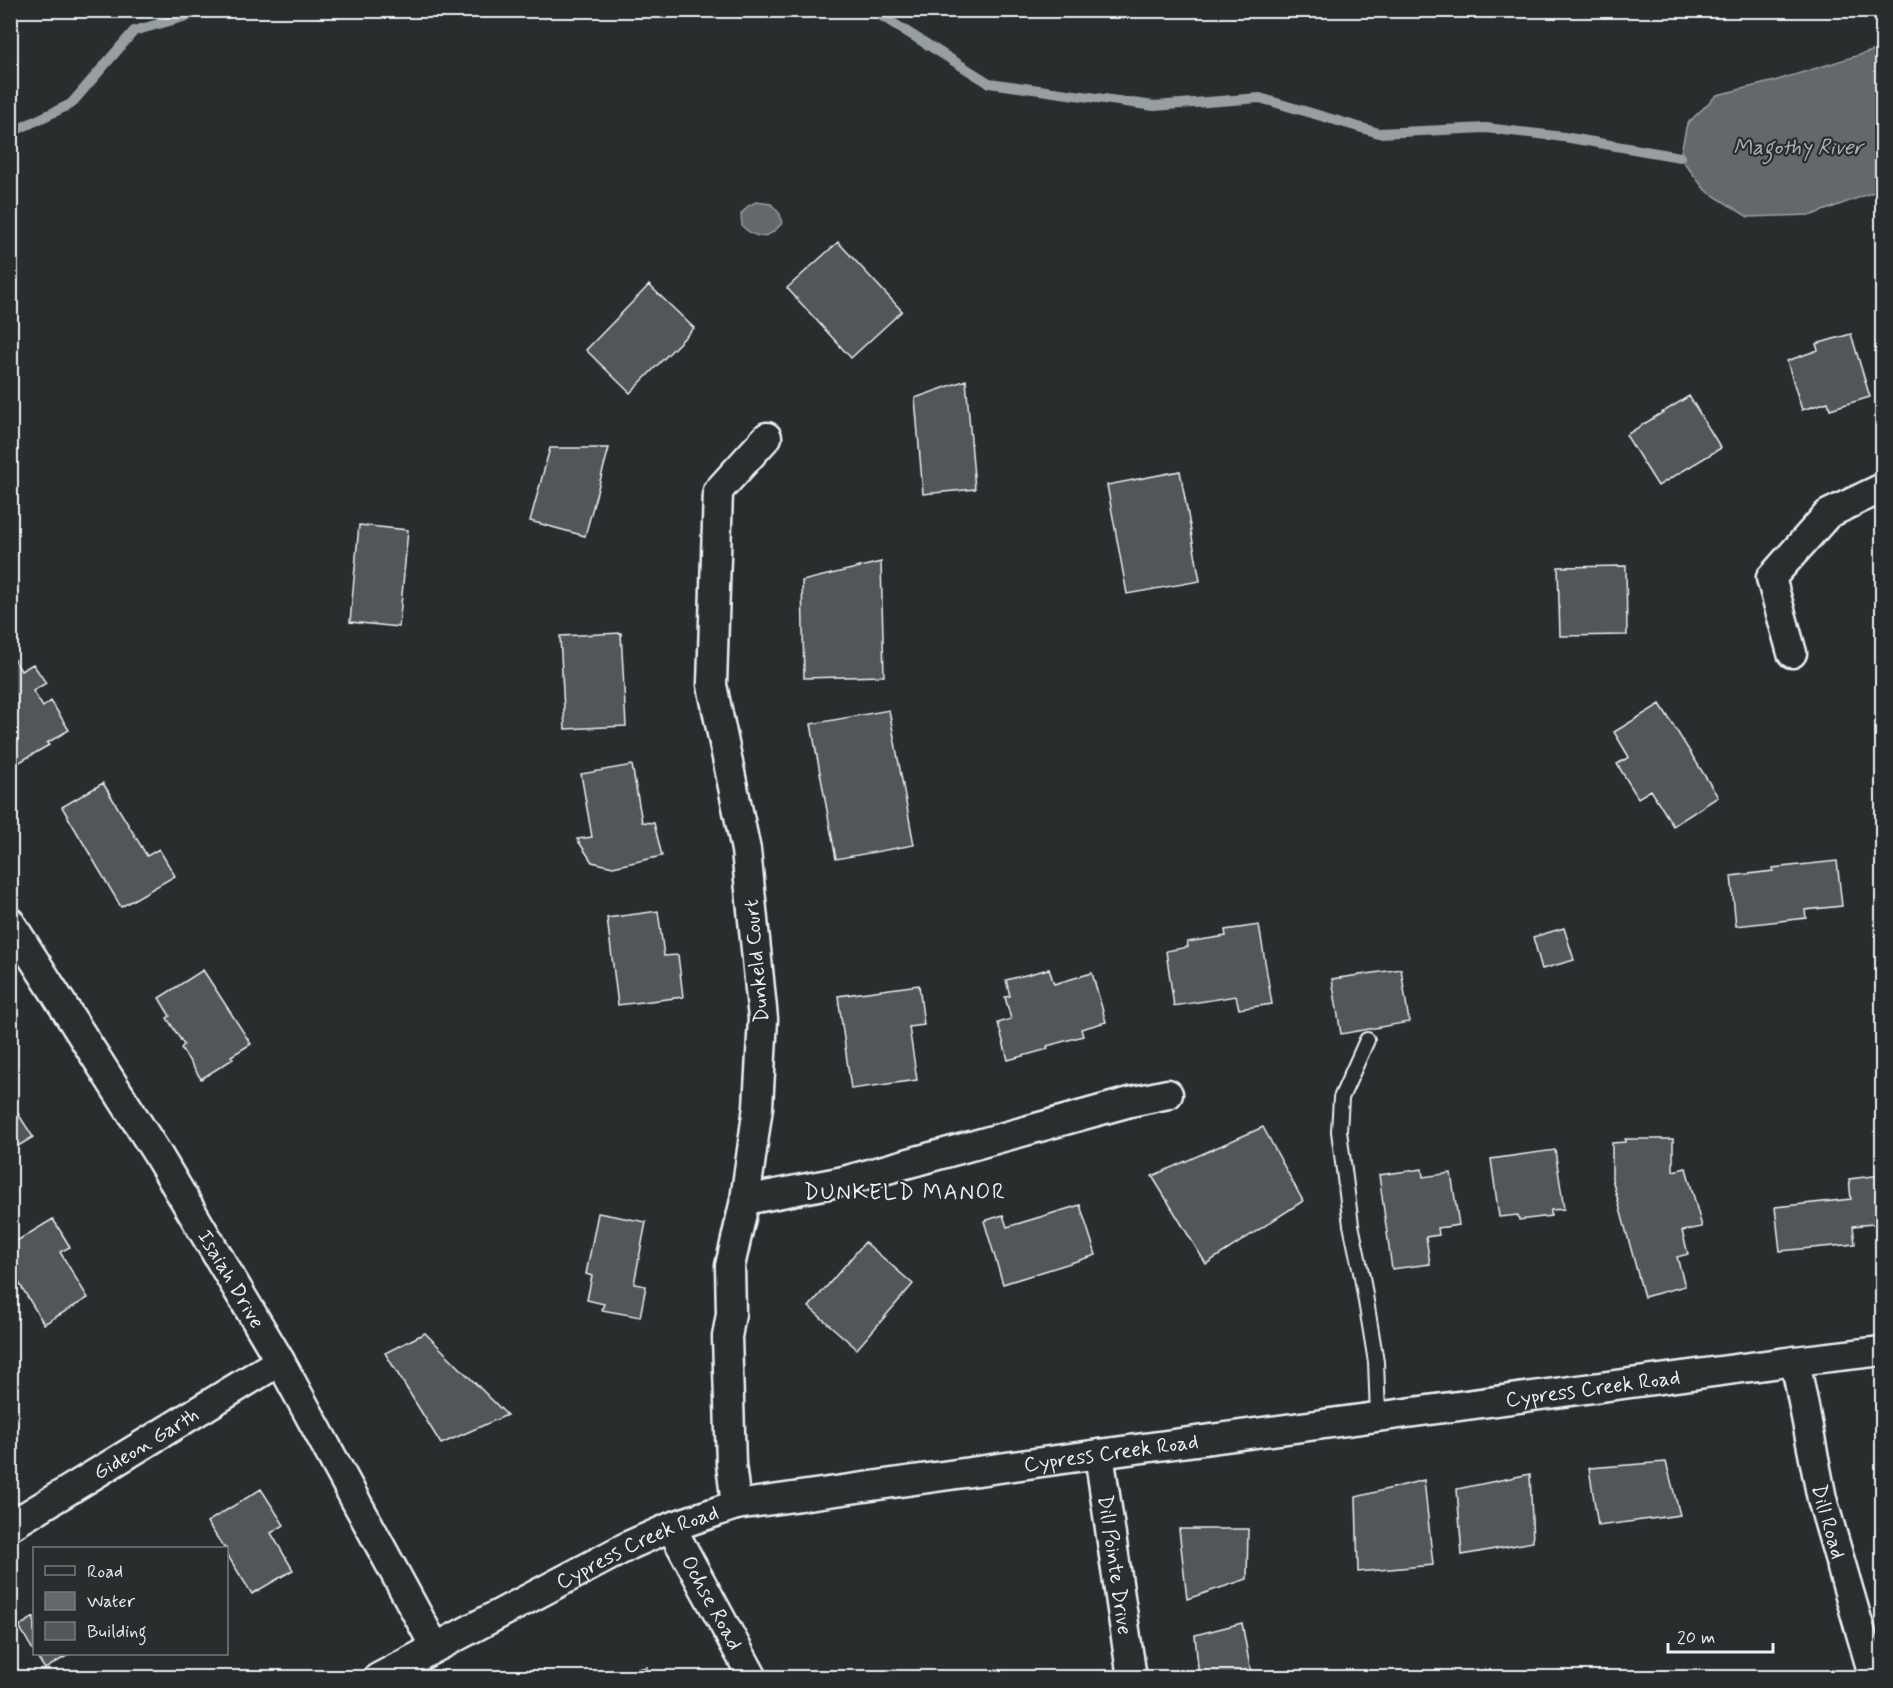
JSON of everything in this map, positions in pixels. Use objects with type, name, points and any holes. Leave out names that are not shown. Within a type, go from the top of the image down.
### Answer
[{"type":"street","name":"Dunkeld Court","points":[[736,1505],[731,1464],[727,1337],[731,1314],[730,1266],[745,1200],[758,1107],[763,1019],[746,850],[712,685],[712,669],[718,491],[767,437]]},
{"type":"street","points":[[1792,653],[1771,578],[1828,514],[1882,488]]},
{"type":"street","name":"Isaiah Drive","points":[[10,922],[158,1155],[280,1361],[435,1647]]},
{"type":"street","points":[[745,1200],[844,1182],[1131,1102],[1168,1094]]},
{"type":"street","name":"Cypress Creek Road","points":[[378,1677],[630,1545],[671,1527],[736,1505],[1378,1416],[1882,1351]]},
{"type":"street","name":"Gideon Garth","points":[[10,1526],[280,1361]]},
{"type":"street","name":"Dill Road","points":[[1795,1361],[1822,1499],[1874,1677]]},
{"type":"street","name":"Dill Pointe Drive","points":[[1099,1454],[1132,1677]]},
{"type":"street","name":"Ochse Road","points":[[671,1527],[753,1677]]},
{"type":"lane","points":[[1367,1040],[1341,1098],[1339,1131],[1351,1225],[1376,1362],[1378,1416]]},
{"type":"water","name":"Magothy River","points":[[1882,48],[1882,189],[1812,215],[1748,217],[1705,190],[1680,157],[1687,124],[1717,95],[1771,82]]},
{"type":"water","points":[[756,202],[771,204],[780,214],[782,223],[768,235],[758,236],[742,226],[741,214],[748,206]]},
{"type":"building","points":[[838,242],[902,311],[851,358],[787,288]]},
{"type":"building","points":[[649,285],[694,328],[630,393],[586,350]]},
{"type":"building","points":[[1851,334],[1870,397],[1830,409],[1828,402],[1802,410],[1787,361],[1818,350],[1816,344]]},
{"type":"building","points":[[966,380],[975,489],[923,494],[915,398]]},
{"type":"building","points":[[1689,396],[1721,448],[1658,486],[1626,435]]},
{"type":"building","points":[[550,448],[609,448],[585,536],[530,521]]},
{"type":"building","points":[[1180,471],[1200,581],[1127,594],[1107,485]]},
{"type":"building","points":[[359,525],[408,530],[399,627],[350,622]]},
{"type":"building","points":[[881,562],[884,676],[804,678],[802,581]]},
{"type":"building","points":[[1626,566],[1627,635],[1560,636],[1558,567]]},
{"type":"building","points":[[621,633],[626,726],[565,729],[560,636]]},
{"type":"building","points":[[10,653],[21,671],[33,664],[46,683],[33,691],[43,707],[51,701],[69,730],[18,763],[10,751]]},
{"type":"building","points":[[1660,704],[1718,797],[1673,826],[1651,790],[1638,798],[1617,764],[1629,757],[1614,732]]},
{"type":"building","points":[[889,710],[914,845],[836,859],[811,724]]},
{"type":"building","points":[[632,765],[642,822],[654,823],[662,856],[613,867],[592,862],[577,839],[592,837],[581,774]]},
{"type":"building","points":[[103,783],[147,856],[159,849],[175,876],[121,907],[62,807]]},
{"type":"building","points":[[1837,861],[1842,906],[1805,910],[1806,918],[1736,926],[1731,876],[1773,871],[1772,868]]},
{"type":"building","points":[[658,911],[664,956],[678,955],[683,997],[618,1005],[607,918]]},
{"type":"building","points":[[1259,925],[1272,1004],[1239,1009],[1236,996],[1174,1006],[1166,951],[1188,947],[1187,942],[1226,936],[1225,930]]},
{"type":"building","points":[[1564,928],[1574,960],[1542,969],[1533,937]]},
{"type":"building","points":[[1049,969],[1054,984],[1092,973],[1106,1022],[1081,1029],[1083,1036],[1008,1060],[998,1023],[1011,1019],[1005,997],[1010,996],[1006,980]]},
{"type":"building","points":[[1401,969],[1409,1022],[1341,1034],[1332,979]]},
{"type":"building","points":[[203,970],[251,1044],[231,1056],[233,1059],[201,1079],[181,1048],[184,1045],[167,1018],[170,1016],[159,998]]},
{"type":"building","points":[[919,985],[924,1025],[909,1027],[917,1080],[851,1089],[838,996]]},
{"type":"building","points":[[10,1101],[33,1137],[10,1151]]},
{"type":"building","points":[[1263,1127],[1303,1201],[1206,1264],[1152,1176]]},
{"type":"building","points":[[1625,1139],[1673,1139],[1673,1171],[1686,1168],[1702,1227],[1682,1231],[1688,1254],[1677,1257],[1685,1286],[1644,1297],[1612,1179],[1612,1143],[1625,1142]]},
{"type":"building","points":[[1555,1150],[1564,1209],[1551,1210],[1551,1216],[1519,1220],[1518,1215],[1499,1217],[1491,1159]]},
{"type":"building","points":[[1422,1169],[1423,1177],[1451,1173],[1459,1225],[1438,1228],[1439,1235],[1426,1237],[1430,1264],[1392,1269],[1379,1175]]},
{"type":"building","points":[[1882,1175],[1882,1223],[1853,1226],[1855,1244],[1780,1251],[1775,1207],[1851,1199],[1849,1179]]},
{"type":"building","points":[[1080,1205],[1096,1255],[1003,1284],[984,1221],[1003,1215],[1007,1227]]},
{"type":"building","points":[[598,1213],[646,1222],[634,1284],[646,1286],[640,1317],[602,1310],[604,1304],[587,1300],[592,1276],[586,1274]]},
{"type":"building","points":[[53,1219],[70,1247],[60,1252],[88,1298],[44,1324],[10,1268],[10,1245]]},
{"type":"building","points":[[865,1242],[913,1284],[857,1349],[809,1307]]},
{"type":"building","points":[[425,1333],[507,1415],[441,1444],[385,1353]]},
{"type":"building","points":[[1666,1462],[1680,1515],[1598,1526],[1589,1468]]},
{"type":"building","points":[[1530,1474],[1533,1542],[1462,1555],[1457,1489]]},
{"type":"building","points":[[1424,1480],[1433,1565],[1358,1572],[1356,1497]]},
{"type":"building","points":[[261,1489],[284,1525],[271,1533],[293,1570],[252,1594],[228,1556],[228,1547],[223,1547],[207,1522]]},
{"type":"building","points":[[1179,1529],[1248,1529],[1247,1579],[1187,1599]]},
{"type":"building","points":[[33,1618],[33,1650],[19,1626]]},
{"type":"building","points":[[1242,1623],[1252,1678],[1199,1678],[1195,1635]]},
{"type":"building","points":[[36,1655],[68,1655],[45,1669]]},
{"type":"building","points":[[647,1667],[649,1678],[618,1678],[617,1673]]},
{"type":"waterway","points":[[10,133],[71,104],[134,31],[208,10]]},
{"type":"waterway","points":[[872,10],[989,83],[1154,106],[1260,98],[1379,133],[1486,128],[1564,137],[1680,157]]},
{"type":"district","name":"DUNKELD MANOR","points":[[905,1191]]}]
